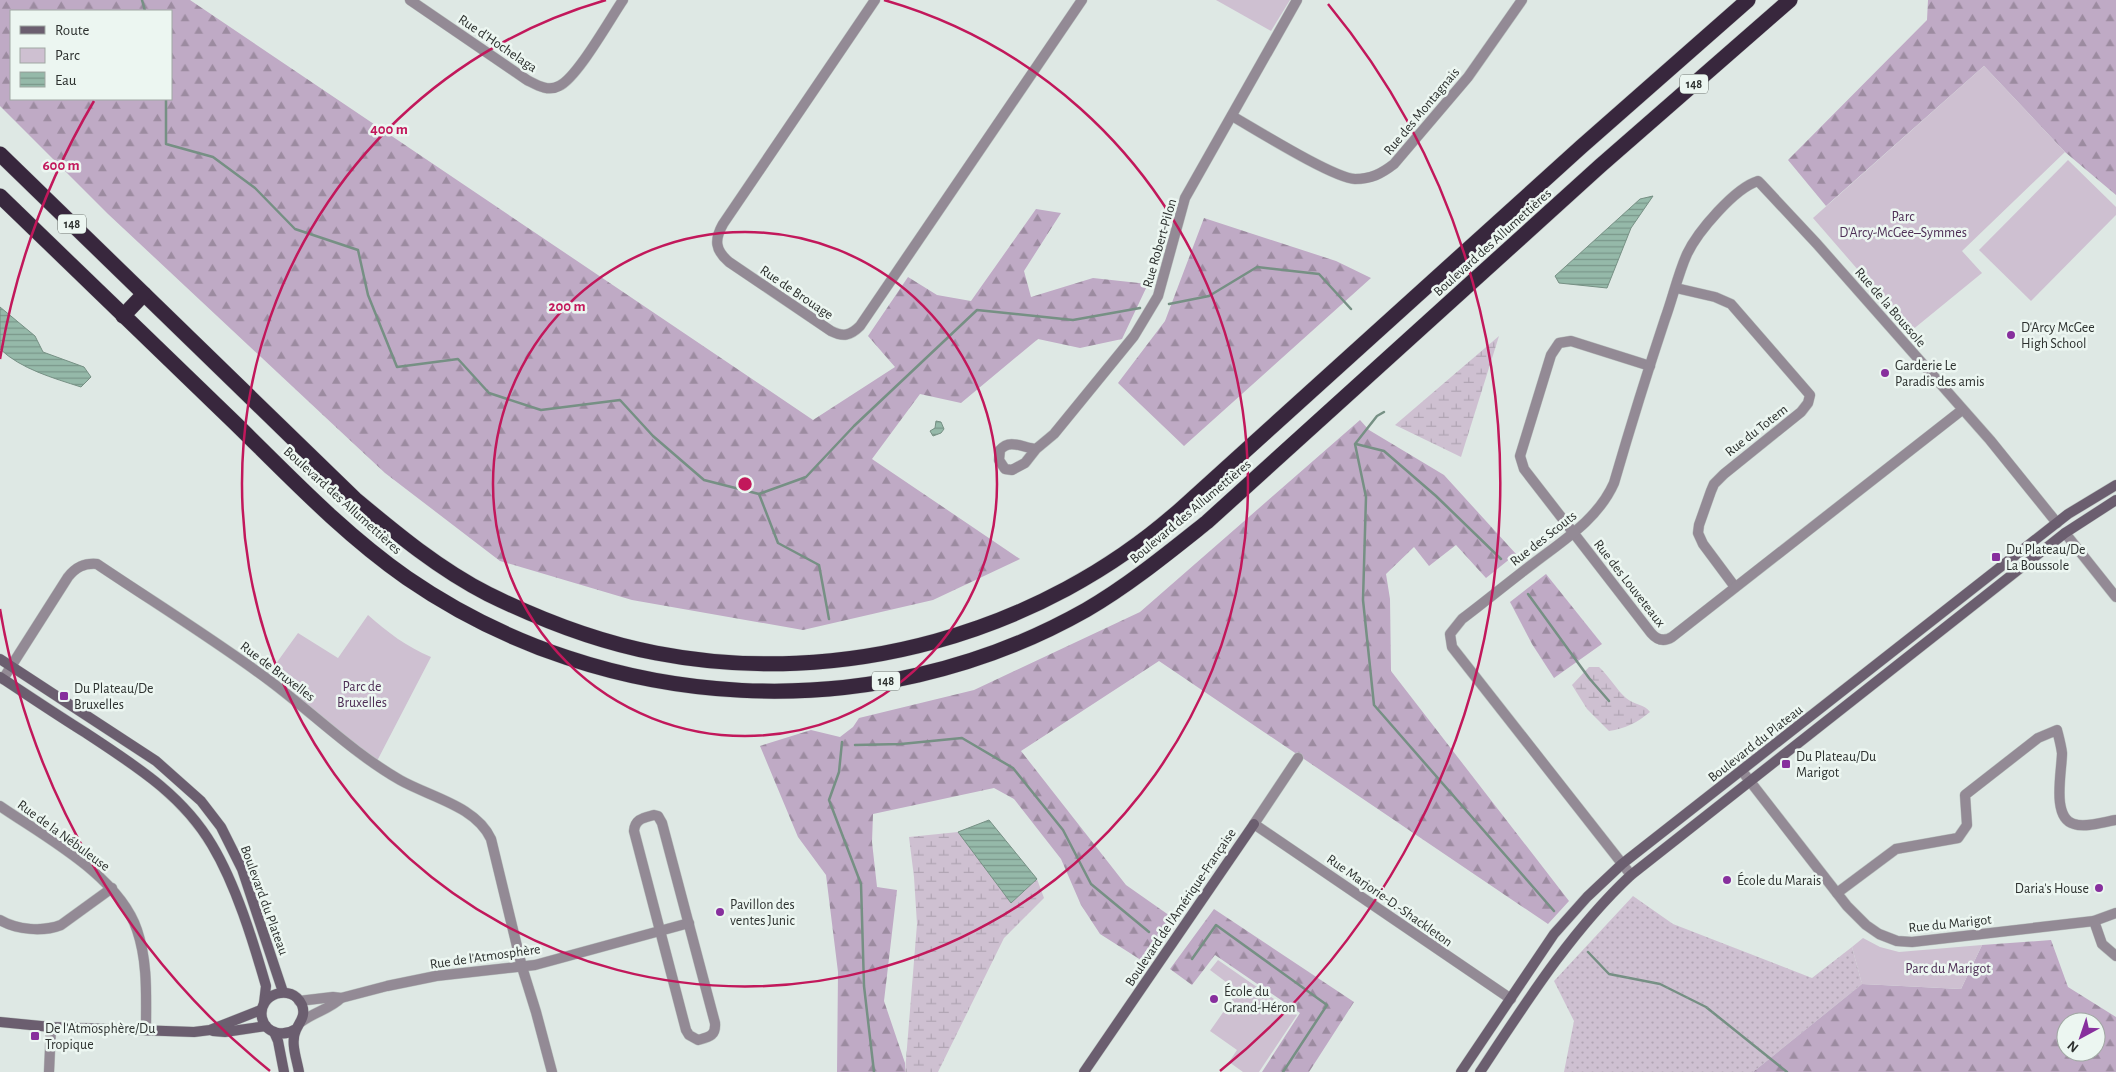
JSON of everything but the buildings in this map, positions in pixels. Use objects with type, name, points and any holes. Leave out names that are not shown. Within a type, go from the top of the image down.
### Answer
[{"type":"highway","name":"Boulevard des Allumettières","points":[[0,154],[355,499],[427,556],[487,593],[564,627],[612,642],[658,653],[730,663],[760,664],[852,659],[944,639],[1012,615],[1062,593],[1142,542],[1581,147],[1748,0]]},
{"type":"highway","name":"Boulevard des Allumettières","points":[[0,196],[357,540],[410,580],[477,620],[556,655],[586,665],[653,681],[720,690],[769,692],[834,689],[920,674],[1012,645],[1087,609],[1140,576],[1207,522],[1597,169],[1790,0]]},
{"type":"highway","points":[[1581,147],[1597,169]]},
{"type":"highway","points":[[124,316],[144,294]]},
{"type":"main road","name":"Boulevard du Plateau","points":[[1461,1072],[1554,934],[1587,897],[1622,864],[2057,523],[2091,499],[2116,485]]},
{"type":"main road","name":"Boulevard du Plateau","points":[[1480,1072],[1524,1005],[1573,939],[1596,911],[1631,875],[2065,533],[2116,500]]},
{"type":"main road","points":[[2057,523],[2065,533]]},
{"type":"main road","name":"Boulevard du Plateau","points":[[0,659],[156,761],[201,801],[220,827],[242,869],[283,992]]},
{"type":"main road","name":"Boulevard du Plateau","points":[[2,678],[148,775],[174,796],[194,818],[212,844],[231,883],[266,986],[263,1007]]},
{"type":"main road","name":"Boulevard de l'Amérique-Française","points":[[1084,1072],[1254,824]]},
{"type":"main road","points":[[210,1030],[263,1007],[274,994],[283,992],[292,995],[299,1001],[303,1011],[294,1040],[299,1072]]},
{"type":"main road","points":[[263,1007],[262,1016],[278,1041],[284,1072]]},
{"type":"main road","points":[[0,1022],[51,1027],[194,1032],[270,1029],[283,1034],[299,1025]]},
{"type":"street","name":"Rue d'Hochelaga","points":[[410,0],[527,80],[547,89],[559,86],[577,69],[623,0]]},
{"type":"street","name":"Rue de Brouage","points":[[875,0],[723,224],[716,239],[719,252],[729,262],[831,331],[843,335],[849,334],[860,326],[1082,0]]},
{"type":"street","name":"Rue Robert-Pilon","points":[[1036,449],[1054,434],[1134,336],[1151,312],[1162,285],[1185,198],[1297,0]]},
{"type":"street","name":"Rue des Montagnais","points":[[1232,116],[1329,170],[1353,179],[1370,178],[1381,174],[1394,164],[1468,77],[1522,0]]},
{"type":"street","name":"Rue des Scouts","points":[[1631,875],[1452,647],[1449,638],[1452,629],[1462,619],[1574,533],[1596,512],[1610,491],[1688,253],[1704,228],[1723,206],[1752,183],[1758,181]]},
{"type":"street","name":"Rue de la Boussole","points":[[1758,181],[1823,250],[1990,440],[2057,523]]},
{"type":"street","name":"Rue du Totem","points":[[1676,288],[1715,297],[1730,304],[1810,395],[1808,403],[1802,412],[1724,474],[1711,491],[1699,524],[1699,539],[1735,587]]},
{"type":"street","name":"Rue des Louveteaux","points":[[1650,366],[1571,341],[1559,343],[1551,355],[1521,451],[1520,460],[1524,469],[1651,633],[1658,639],[1667,640],[1672,637],[1962,410]]},
{"type":"street","points":[[2065,533],[2116,597]]},
{"type":"street","name":"Rue de Bruxelles","points":[[2,678],[74,570],[89,563],[97,564],[268,680],[377,766],[402,781],[464,811],[482,824],[490,839],[522,967],[552,1072]]},
{"type":"street","points":[[1837,893],[1896,849],[1958,838],[1966,824],[1965,795],[2038,738],[2057,730],[2061,746],[2060,801],[2063,817],[2067,822],[2075,825],[2116,820]]},
{"type":"street","name":"Boulevard de l'Amérique-Française","points":[[1254,824],[1298,758]]},
{"type":"street","name":"Rue du Marigot","points":[[1742,771],[1837,893],[1866,925],[1879,934],[1897,941],[1929,941],[2094,921],[2116,914]]},
{"type":"street","name":"Rue de la Nébuleuse","points":[[0,806],[86,866],[112,888],[133,921],[142,948],[146,973],[146,1030]]},
{"type":"street","points":[[654,815],[658,816],[662,823],[715,1023],[712,1036],[698,1040],[689,1036],[686,1030],[660,931],[634,831],[634,825],[640,819],[654,815]]},
{"type":"street","name":"Rue Marjorie-D.-Shackleton","points":[[1254,824],[1510,999]]},
{"type":"street","points":[[0,920],[15,927],[54,928],[61,925],[112,888]]},
{"type":"street","points":[[2094,921],[2102,944],[2116,956]]},
{"type":"street","name":"Rue de l'Atmosphère","points":[[299,1001],[333,997],[341,998],[425,978],[522,967],[689,924]]},
{"type":"street","name":"Rue de l'Atmosphère","points":[[299,1025],[312,1013],[334,1005],[341,998]]},
{"type":"street","points":[[49,1072],[51,1027]]},
{"type":"green space","points":[[0,0],[190,0],[813,420],[895,367],[868,336],[908,277],[937,295],[971,301],[1036,209],[1061,213],[1024,271],[1031,297],[1093,278],[1148,284],[1122,339],[1080,348],[1038,339],[961,403],[920,394],[872,459],[1020,559],[933,600],[803,630],[632,600],[500,561],[385,473],[108,214],[0,106]]},
{"type":"green space","points":[[1216,0],[1290,0],[1271,31]]},
{"type":"green space","points":[[1928,0],[2116,0],[2116,195],[2065,152],[1984,66],[1826,206],[1788,160],[1927,20]]},
{"type":"green space","name":"Parc D'Arcy-McGee–Symmes","points":[[1984,66],[2065,152],[1962,251],[1982,273],[1911,331],[1813,218]]},
{"type":"green space","points":[[2068,160],[2116,207],[2116,215],[2031,301],[1979,250]]},
{"type":"green space","points":[[1204,218],[1336,261],[1371,278],[1184,446],[1118,383],[1165,321]]},
{"type":"green space","points":[[1499,336],[1461,457],[1395,425]]},
{"type":"green space","points":[[1360,420],[1369,430],[1444,475],[1516,554],[1486,578],[1456,545],[1429,566],[1414,547],[1386,574],[1390,599],[1391,671],[1569,901],[1548,924],[1159,661],[1021,751],[1126,885],[1173,918],[1144,962],[1100,934],[1081,905],[1061,859],[1014,799],[994,788],[873,814],[872,842],[877,887],[897,890],[884,1001],[905,1063],[905,1072],[837,1072],[838,972],[826,875],[798,837],[760,746],[811,730],[840,737],[853,727],[859,718],[974,690],[1140,612]]},
{"type":"green space","points":[[1546,574],[1602,644],[1554,678],[1532,644],[1510,602]]},
{"type":"green space","name":"Parc de Bruxelles","points":[[368,615],[398,639],[431,657],[377,761],[344,736],[270,672],[298,633],[338,658]]},
{"type":"green space","points":[[1589,667],[1599,667],[1626,698],[1645,707],[1650,712],[1631,724],[1609,731],[1587,709],[1572,685]]},
{"type":"green space","points":[[958,832],[1011,903],[1037,879],[1044,898],[1004,938],[938,1072],[905,1072],[917,924],[909,837]]},
{"type":"green space","points":[[1633,896],[1673,924],[1812,978],[1852,947],[1862,984],[1753,1072],[1564,1072],[1574,1021],[1554,981]]},
{"type":"green space","points":[[1214,909],[1354,1002],[1309,1072],[1262,1072],[1300,1013],[1215,955],[1192,985],[1170,969]]},
{"type":"green space","name":"Parc du Marigot","points":[[1863,938],[1880,947],[1899,952],[1982,945],[1961,989],[1862,984],[1852,947]]},
{"type":"green space","points":[[2051,940],[2068,987],[2116,1017],[2116,1072],[1753,1072],[1862,984],[1961,989],[1982,945]]},
{"type":"green space","points":[[1218,960],[1297,1015],[1259,1072],[1243,1072],[1229,1062],[1237,1050],[1210,1031],[1238,991],[1210,970]]},
{"type":"water","points":[[1653,196],[1631,228],[1607,288],[1559,283],[1555,276],[1640,199]]},
{"type":"water","points":[[0,307],[35,336],[43,352],[84,367],[91,377],[81,387],[38,372],[8,356],[0,349]]},
{"type":"water","points":[[936,421],[941,422],[944,429],[941,433],[933,436],[930,431],[935,428]]},
{"type":"water","points":[[989,820],[1037,879],[1011,903],[958,832]]},
{"type":"waterway","points":[[142,0],[145,10]]},
{"type":"waterway","points":[[166,100],[166,144],[213,157],[255,188],[295,229],[358,250],[368,295],[397,367],[458,359],[489,393],[541,410],[620,400],[653,436],[704,480],[759,494],[778,543],[819,565],[829,619]]},
{"type":"waterway","points":[[1169,304],[1209,296],[1257,267],[1319,274],[1351,309]]},
{"type":"waterway","points":[[759,494],[806,477],[854,426],[977,310],[1073,320],[1140,308]]},
{"type":"waterway","points":[[1384,412],[1377,416],[1355,444],[1366,497],[1363,600],[1374,705],[1554,911]]},
{"type":"waterway","points":[[1356,444],[1384,451],[1436,496],[1501,559]]},
{"type":"waterway","points":[[1528,594],[1589,678],[1609,701]]},
{"type":"waterway","points":[[855,745],[901,744],[962,738],[1013,768],[1063,830],[1091,884],[1149,932]]},
{"type":"waterway","points":[[842,742],[839,772],[829,800],[861,884],[864,986],[874,1072]]},
{"type":"waterway","points":[[1192,959],[1216,925],[1327,1005],[1283,1072]]},
{"type":"waterway","points":[[1588,952],[1609,974],[1660,984],[1706,1007],[1787,1072]]},
{"type":"place","name":"D'Arcy McGee High School","points":[[2011,335]]},
{"type":"place","name":"Garderie Le Paradis des amis","points":[[1885,373]]},
{"type":"place","name":"Du Plateau/De La Boussole","points":[[1996,557]]},
{"type":"place","name":"Du Plateau/De Bruxelles","points":[[64,696]]},
{"type":"place","name":"Du Plateau/Du Marigot","points":[[1786,764]]},
{"type":"place","name":"École du Marais","points":[[1727,880]]},
{"type":"place","name":"Daria's House","points":[[2099,888]]},
{"type":"place","name":"Pavillon des ventes Junic","points":[[720,912]]},
{"type":"place","name":"École du Grand-Héron","points":[[1214,999]]},
{"type":"place","name":"De l'Atmosphère/Du Tropique","points":[[35,1036]]}]
